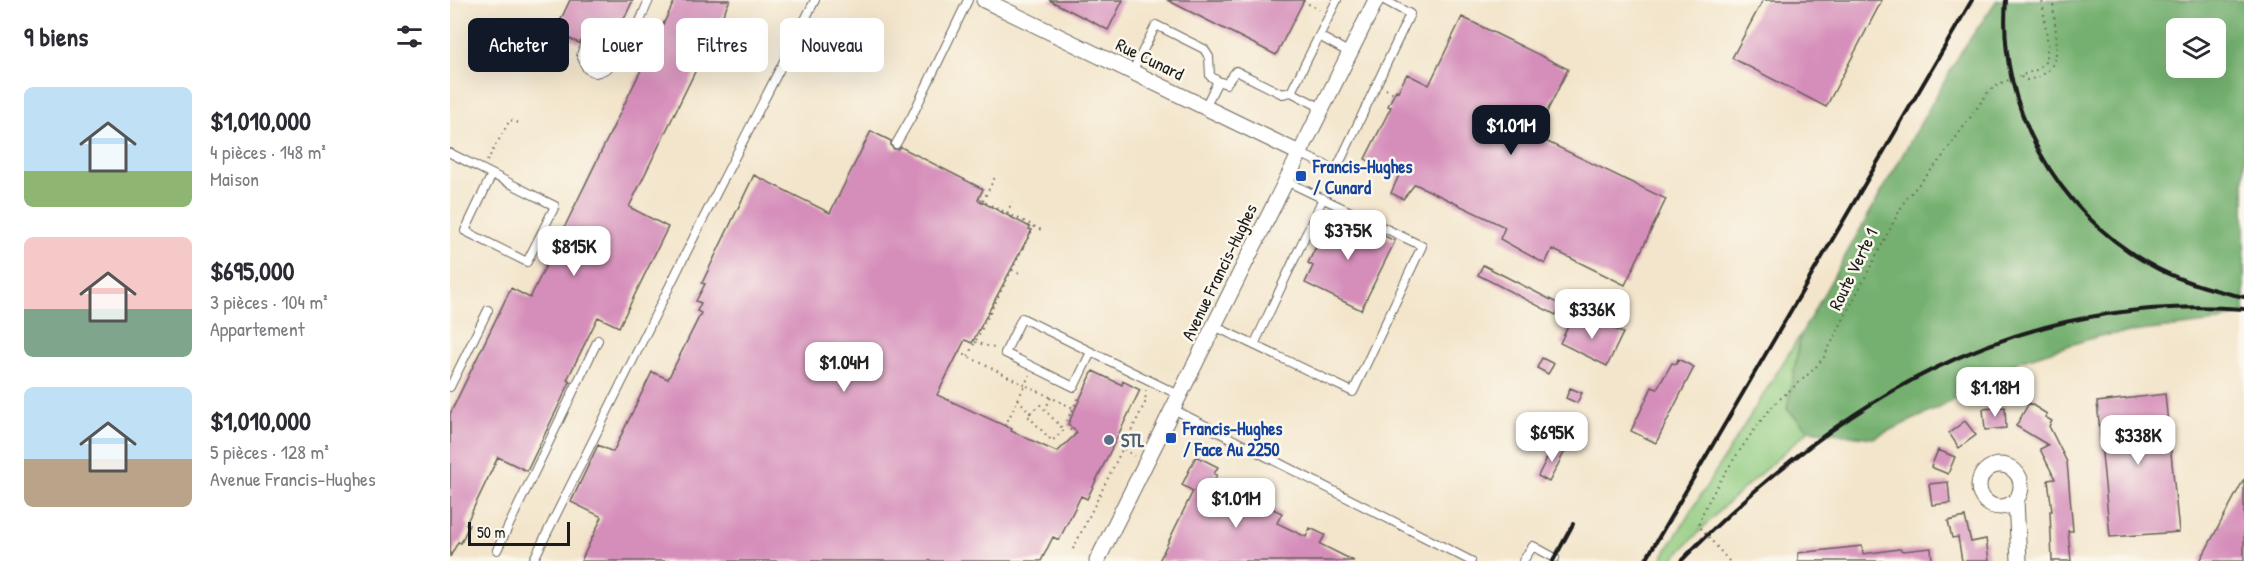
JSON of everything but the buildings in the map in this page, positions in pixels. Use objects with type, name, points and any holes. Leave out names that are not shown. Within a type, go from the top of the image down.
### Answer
[{"type":"street","name":"Rue Cunard","points":[[984,0],[1299,153]]},
{"type":"street","name":"Avenue Francis-Hughes","points":[[1096,561],[1376,0]]},
{"type":"street","points":[[2016,500],[2019,561]]},
{"type":"lane","points":[[640,18],[649,0]]},
{"type":"lane","points":[[533,561],[815,0]]},
{"type":"lane","points":[[896,144],[968,0]]},
{"type":"lane","points":[[1291,92],[1337,0]]},
{"type":"lane","points":[[1299,153],[1336,170],[1410,14],[1384,0]]},
{"type":"lane","points":[[1132,72],[1156,25],[1204,49],[1209,57],[1210,76],[1218,81],[1226,84],[1236,71],[1282,94],[1291,92],[1322,108]]},
{"type":"lane","points":[[1319,36],[1350,53]]},
{"type":"lane","points":[[1205,108],[1218,81]]},
{"type":"lane","points":[[450,153],[483,170],[492,174],[555,206],[527,262],[465,231],[492,174]]},
{"type":"lane","points":[[1214,326],[1353,392],[1422,246],[1286,181]]},
{"type":"lane","points":[[1254,345],[1323,198]]},
{"type":"lane","points":[[450,387],[488,310]]},
{"type":"lane","points":[[1091,352],[1074,387],[1005,353],[1022,318],[1091,352],[1176,402],[1471,561]]},
{"type":"lane","points":[[497,550],[598,340]]},
{"type":"lane","points":[[1523,561],[1533,546],[1555,558]]},
{"type":"path","name":"Route Verte 1","points":[[1729,561],[1699,526],[1701,514],[1764,416],[1824,357],[1905,200],[1941,160],[1984,95],[1996,85],[2040,68],[2047,59],[2048,45],[2042,0]]},
{"type":"path","points":[[2020,76],[2023,80],[2027,80],[2042,76],[2052,67],[2056,59],[2054,0]]},
{"type":"path","points":[[1303,1],[1322,12]]},
{"type":"path","points":[[483,170],[510,120],[519,123]]},
{"type":"path","points":[[983,201],[995,177]]},
{"type":"path","points":[[978,199],[1041,230]]},
{"type":"path","points":[[1007,213],[1012,202]]},
{"type":"path","points":[[968,356],[1034,226]]},
{"type":"path","points":[[1319,229],[1322,231],[1313,243],[1320,247]]},
{"type":"path","points":[[1012,270],[1019,273]]},
{"type":"path","points":[[975,342],[998,350]]},
{"type":"path","points":[[959,352],[1073,408]]},
{"type":"path","points":[[1005,426],[1025,385]]},
{"type":"path","points":[[1073,549],[1145,403],[1147,391],[1137,386]]},
{"type":"path","points":[[1062,428],[1040,405],[1027,415],[1052,441],[1064,430],[1062,428],[1081,391]]},
{"type":"path","points":[[1045,410],[1051,398]]},
{"type":"path","points":[[1018,399],[1030,413]]},
{"type":"path","points":[[1065,424],[1075,435]]},
{"type":"path","points":[[1114,442],[1136,458]]},
{"type":"green space","points":[[1997,0],[2244,0],[2244,313],[2216,322],[2099,336],[2019,361],[1941,407],[1873,438],[1809,430],[1787,409],[1801,334],[1961,52]]},
{"type":"green space","points":[[1801,334],[1787,409],[1809,430],[1722,508],[1671,561],[1660,561]]},
{"type":"railway","points":[[1645,561],[1972,0]]},
{"type":"railway","points":[[2006,0],[2006,40],[2012,79],[2023,116],[2040,152],[2061,186],[2087,216],[2116,242],[2149,264],[2195,284],[2244,297]]},
{"type":"railway","points":[[1681,561],[1741,504],[1802,452],[1867,406],[1934,369],[2005,339],[2081,319],[2160,308],[2244,309]]},
{"type":"railway","points":[[1553,561],[1573,524]]},
{"type":"place","name":"Francis-Hughes / Cunard","points":[[1301,176]]},
{"type":"place","name":"Francis-Hughes / Face Au 2250","points":[[1171,438]]},
{"type":"place","name":"STL","points":[[1109,440]]}]
